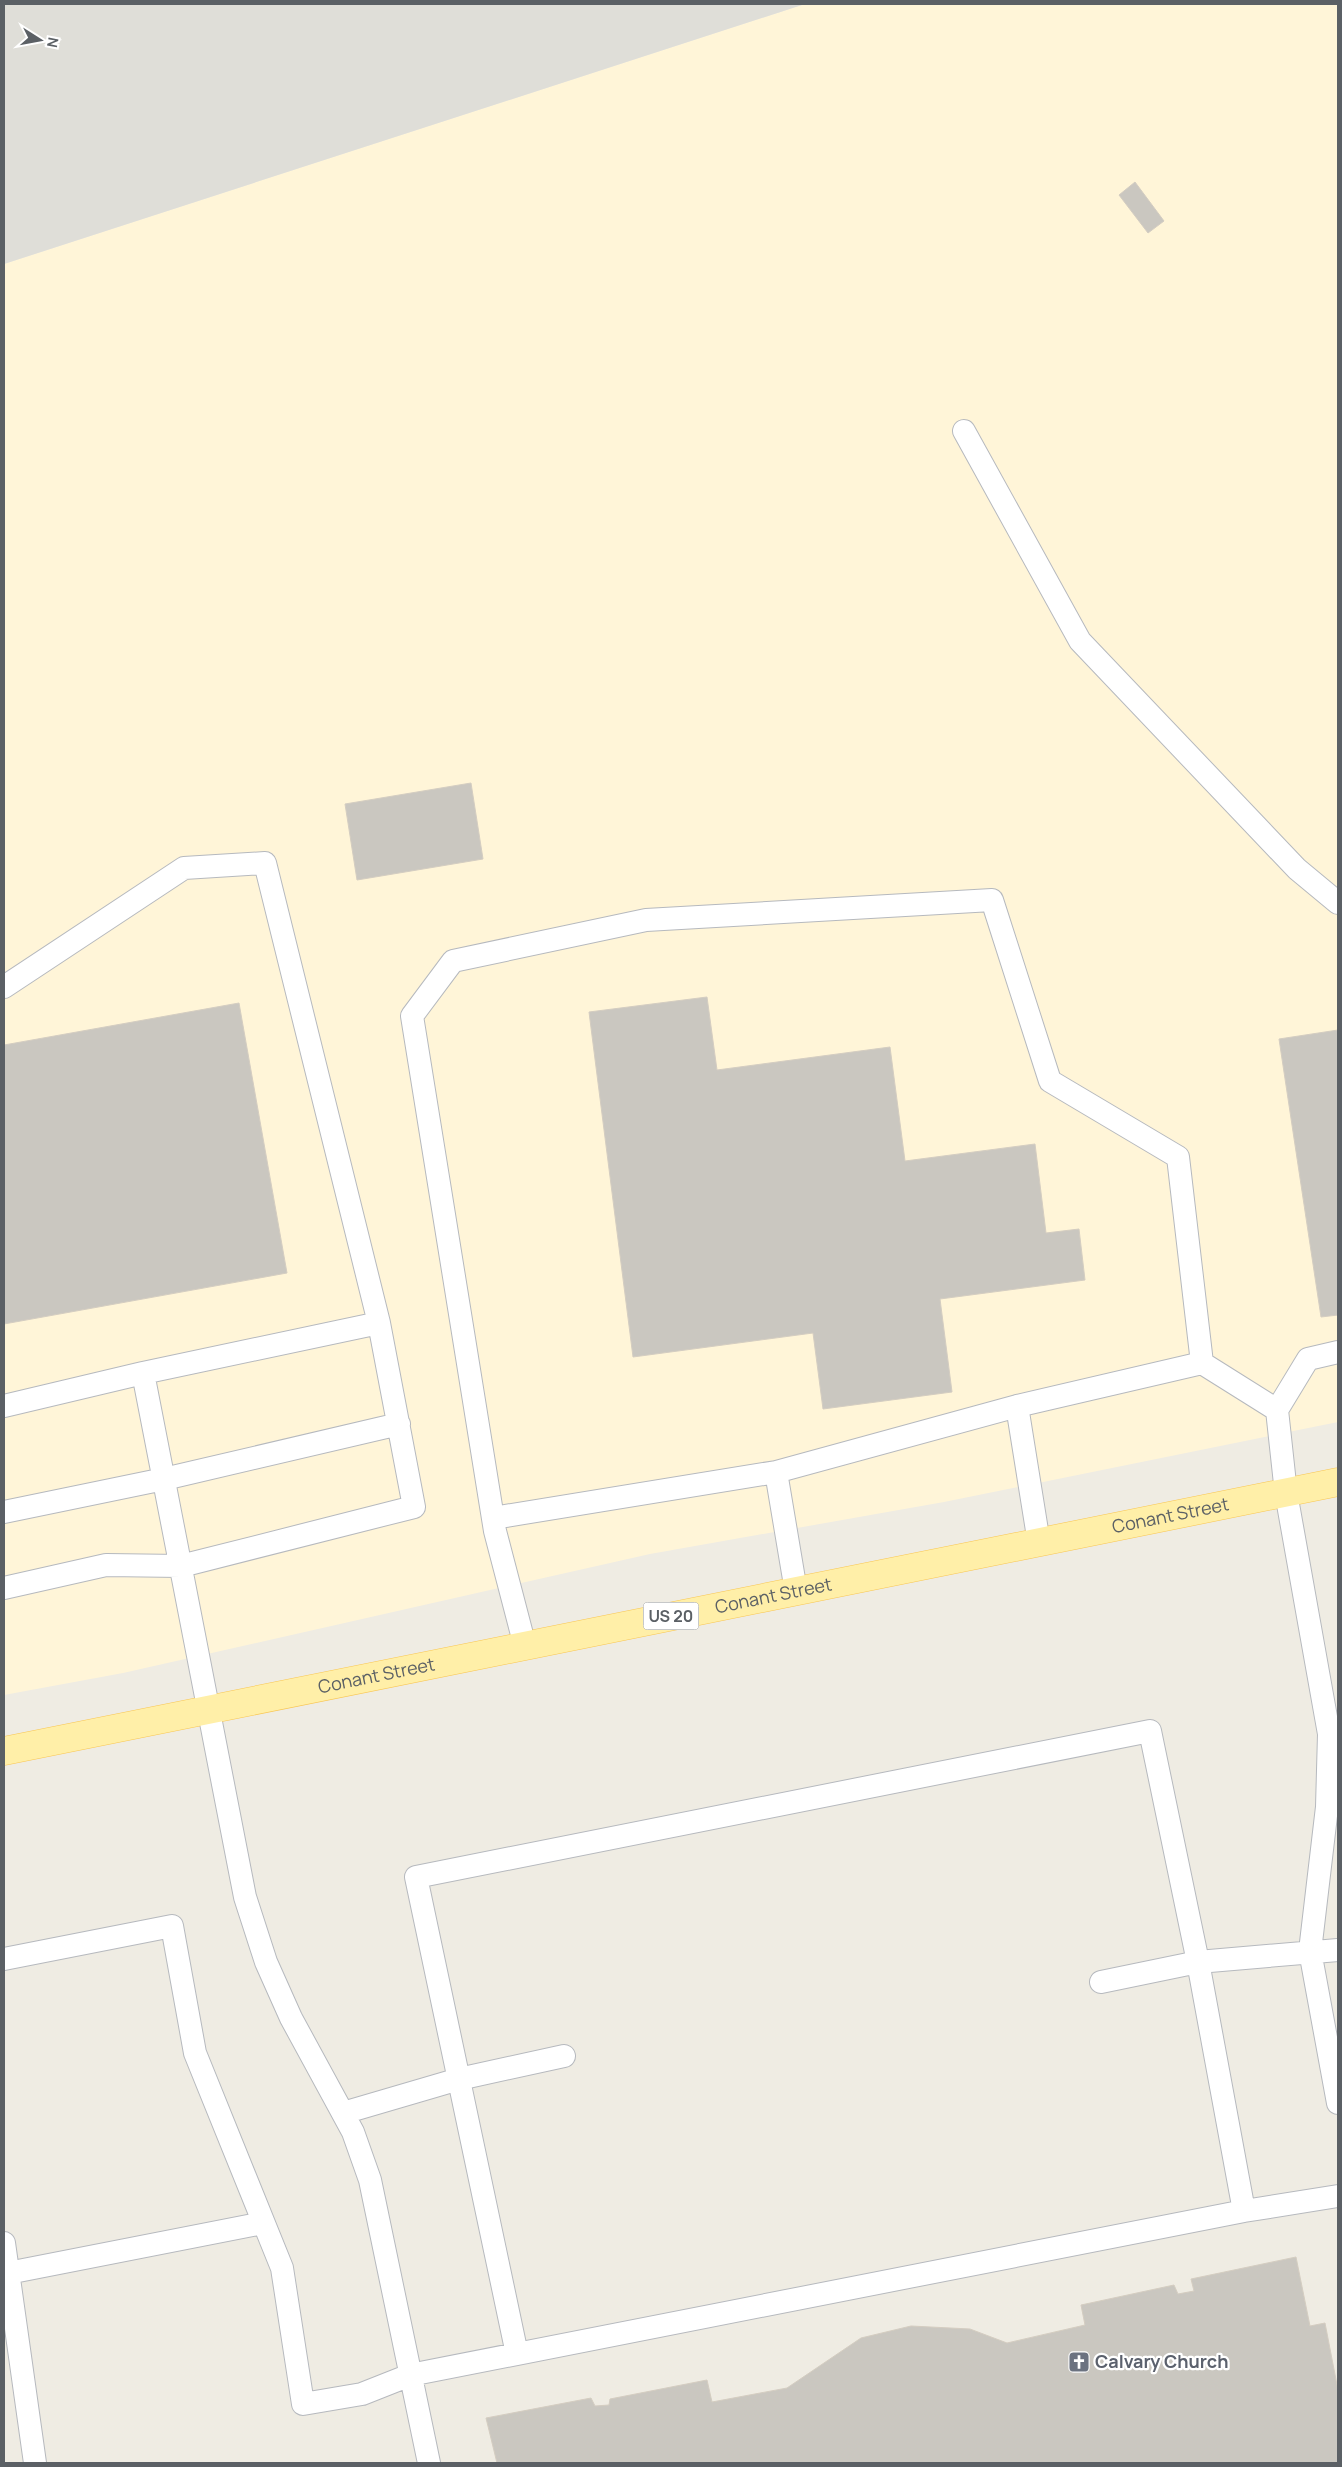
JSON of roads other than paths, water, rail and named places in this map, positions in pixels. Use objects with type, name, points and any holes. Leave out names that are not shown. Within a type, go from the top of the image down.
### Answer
[{"type":"main road","name":"Conant Street","points":[[4,1751],[1338,1482]]},
{"type":"lane","points":[[964,431],[1080,641],[1297,869],[1338,903]]},
{"type":"lane","points":[[4,987],[184,868],[264,863],[379,1323],[414,1507],[181,1566],[106,1565],[4,1588]]},
{"type":"lane","points":[[525,1646],[493,1518],[412,1016],[453,961],[646,920],[992,900],[1050,1081],[1178,1157],[1202,1363]]},
{"type":"lane","points":[[4,1406],[143,1373],[379,1323]]},
{"type":"lane","points":[[1338,1352],[1308,1359],[1277,1410],[1286,1493],[1329,1734],[1327,1807],[1310,1951],[1338,2103]]},
{"type":"lane","points":[[493,1518],[776,1472],[1017,1406],[1202,1363],[1277,1410]]},
{"type":"lane","points":[[143,1373],[245,1897],[266,1962],[291,2018],[353,2132],[370,2180],[429,2463]]},
{"type":"lane","points":[[1017,1406],[1039,1543]]},
{"type":"lane","points":[[4,1512],[164,1479],[398,1424]]},
{"type":"lane","points":[[776,1472],[796,1591]]},
{"type":"lane","points":[[517,2354],[416,1877],[1150,1731],[1198,1962],[1244,2211]]},
{"type":"lane","points":[[4,1958],[172,1926],[194,2053],[282,2268],[304,2404],[362,2394],[410,2375],[1244,2211],[1338,2196]]},
{"type":"lane","points":[[1101,1982],[1198,1962],[1338,1950]]},
{"type":"lane","points":[[343,2113],[459,2079],[564,2056]]},
{"type":"lane","points":[[8,2273],[263,2223]]},
{"type":"lane","points":[[4,2243],[35,2463]]},
{"type":"place","name":"Calvary Church","points":[[1079,2362]]}]
